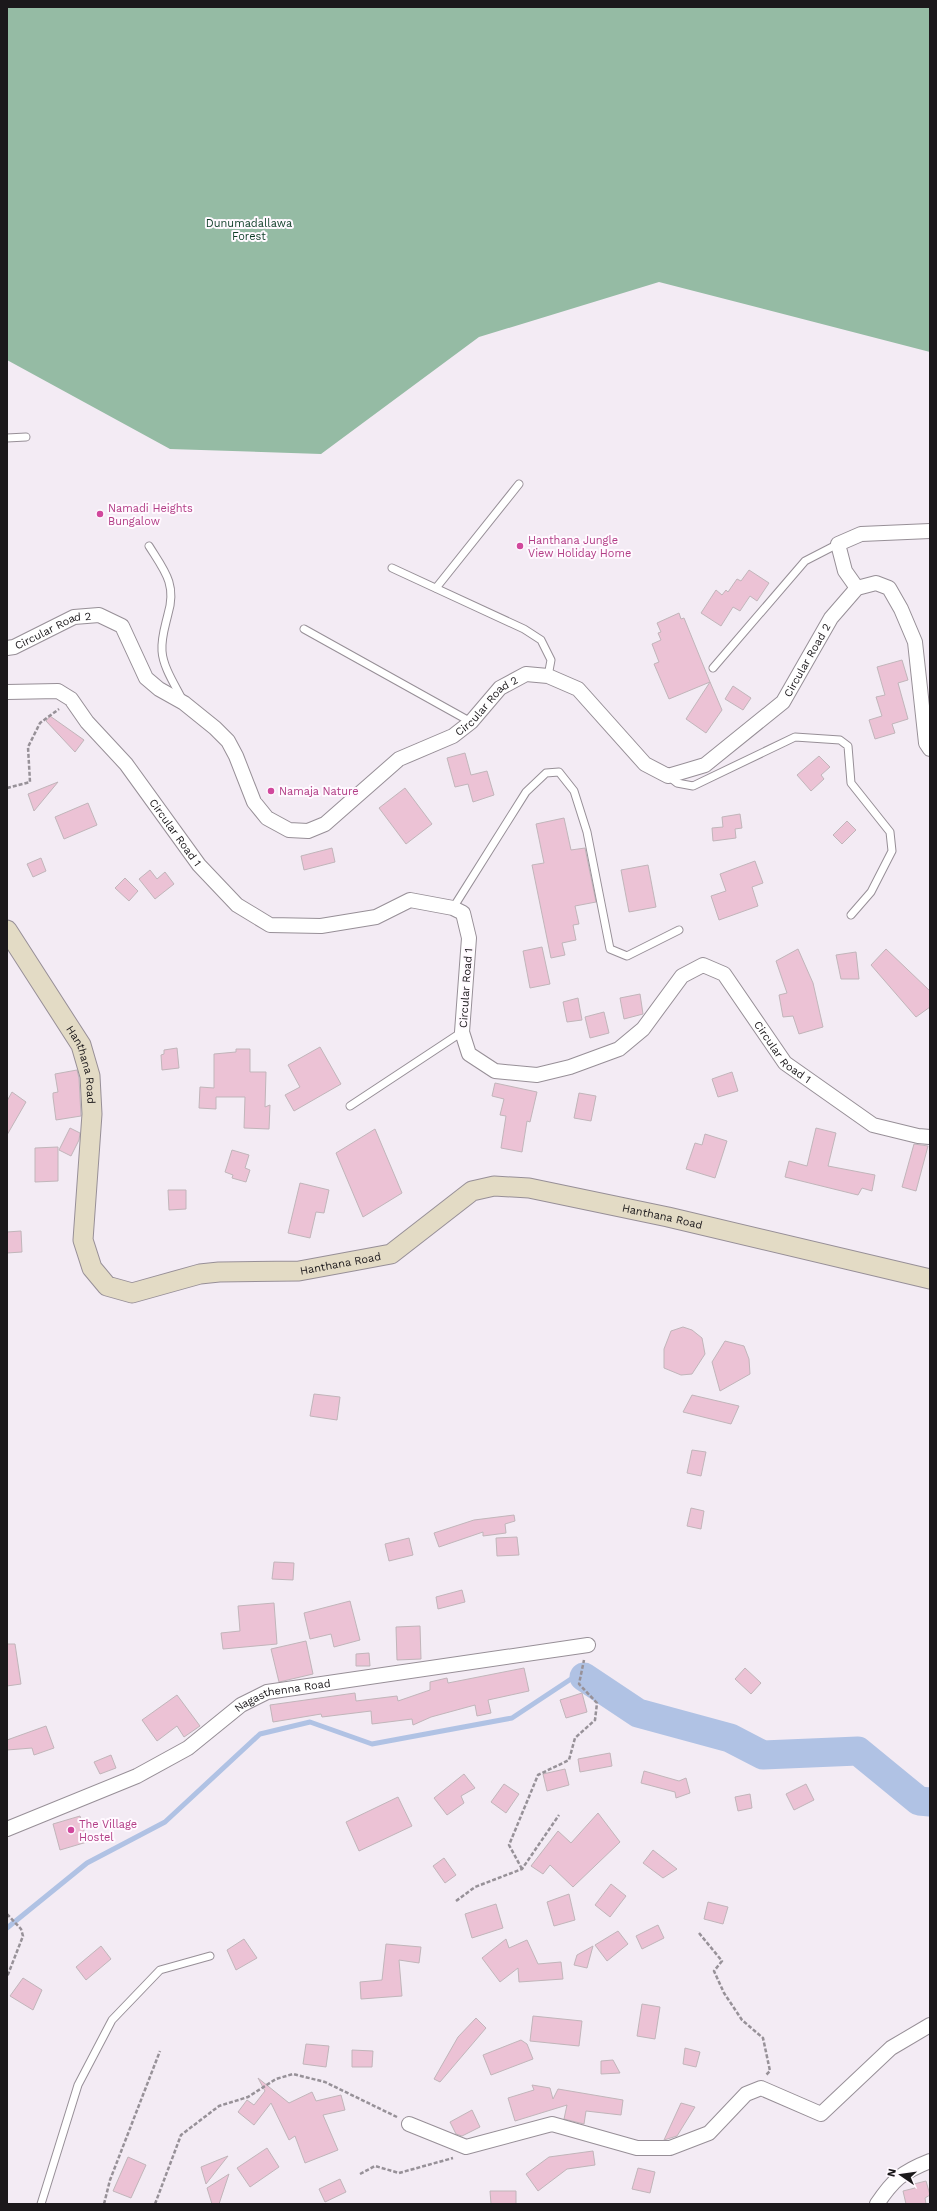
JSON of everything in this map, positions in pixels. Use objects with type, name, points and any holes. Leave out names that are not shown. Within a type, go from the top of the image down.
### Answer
[{"type":"street","points":[[930,531],[861,534],[838,544],[844,571],[857,588],[876,583],[889,588],[901,609],[914,642],[926,743],[930,749]]},
{"type":"street","name":"Circular Road 2","points":[[7,648],[14,647],[74,617],[99,615],[122,626],[146,678],[159,689],[184,703],[215,728],[228,741],[236,756],[254,802],[267,818],[289,830],[308,831],[325,824],[399,759],[453,736],[471,722],[500,688],[526,674],[548,676],[578,689],[645,764],[668,776],[705,766],[783,702],[832,618],[857,588]]},
{"type":"street","points":[[7,692],[58,691],[71,699]]},
{"type":"street","name":"Circular Road 1","points":[[71,699],[87,722],[126,764],[199,865],[237,905],[270,925],[321,926],[376,917],[410,900],[453,908],[462,913],[469,938],[462,1032],[469,1054],[495,1071],[537,1075],[570,1067],[619,1049],[643,1030],[682,976],[703,965],[724,974],[785,1064],[873,1125],[918,1136],[930,1136]]},
{"type":"street","name":"Hanthana Road","points":[[7,930],[81,1045],[90,1076],[92,1114],[83,1240],[92,1268],[107,1286],[132,1293],[200,1274],[219,1272],[299,1271],[391,1254],[472,1191],[494,1186],[528,1188],[668,1217],[930,1279]]},
{"type":"street","name":"Nagasthenna Road","points":[[7,1829],[136,1776],[188,1748],[241,1705],[267,1692],[588,1645]]},
{"type":"street","points":[[410,2124],[466,2147],[552,2124],[637,2148],[670,2148],[709,2133],[746,2094],[761,2088],[821,2114],[891,2048],[930,2025]]},
{"type":"street","points":[[877,2204],[891,2183],[911,2169],[930,2162]]},
{"type":"lane","points":[[7,438],[26,437]]},
{"type":"lane","points":[[436,588],[519,484]]},
{"type":"lane","points":[[713,668],[805,561],[838,544]]},
{"type":"lane","points":[[149,546],[168,576],[172,592],[171,606],[162,638],[162,653],[184,703]]},
{"type":"lane","points":[[392,568],[524,630],[541,640],[551,660],[548,676]]},
{"type":"lane","points":[[304,629],[471,722]]},
{"type":"lane","points":[[668,776],[677,783],[693,786],[795,737],[840,740],[848,746],[851,783],[890,832],[892,851],[871,892],[851,915]]},
{"type":"lane","points":[[453,908],[526,792],[546,773],[559,772],[574,791],[587,832],[610,949],[627,956],[679,930]]},
{"type":"lane","points":[[350,1106],[462,1032]]},
{"type":"lane","points":[[41,2204],[78,2085],[112,2020],[160,1970],[210,1956]]},
{"type":"path","points":[[7,788],[30,782],[28,747],[40,723],[71,699]]},
{"type":"path","points":[[522,1868],[509,1845],[538,1775],[569,1760],[576,1738],[595,1720],[597,1703],[579,1684],[588,1645]]},
{"type":"path","points":[[456,1901],[475,1886],[522,1868],[559,1815]]},
{"type":"path","points":[[7,1914],[21,1929],[23,1936],[7,1977]]},
{"type":"path","points":[[699,1932],[722,1961],[714,1971],[724,1993],[742,2020],[763,2038],[770,2071],[762,2080],[761,2088]]},
{"type":"path","points":[[104,2204],[110,2180],[160,2051]]},
{"type":"path","points":[[155,2204],[181,2135],[219,2106],[248,2097],[276,2079],[293,2074],[326,2082],[410,2124]]},
{"type":"path","points":[[360,2174],[375,2166],[399,2173],[452,2160],[466,2147]]},
{"type":"green space","name":"Dunumadallawa Forest","points":[[7,7],[930,7],[930,352],[659,282],[479,337],[321,454],[170,449],[7,360]]},
{"type":"building","points":[[749,570],[769,583],[757,601],[750,596],[740,611],[733,607],[721,626],[701,613],[716,590],[722,595],[726,590],[728,592],[737,579],[741,581]]},
{"type":"building","points":[[679,613],[681,619],[684,618],[710,682],[669,699],[654,664],[659,662],[652,644],[661,640],[658,633],[661,632],[657,623]]},
{"type":"building","points":[[902,660],[908,680],[898,683],[908,719],[892,724],[895,733],[875,739],[869,720],[882,716],[876,697],[885,695],[877,667]]},
{"type":"building","points":[[710,682],[722,710],[706,733],[686,719]]},
{"type":"building","points":[[733,686],[751,698],[743,710],[725,699]]},
{"type":"building","points":[[50,716],[84,740],[75,752],[46,721]]},
{"type":"building","points":[[465,753],[471,775],[487,771],[494,795],[473,802],[468,784],[455,787],[447,758]]},
{"type":"building","points":[[819,756],[830,767],[821,775],[824,779],[811,791],[797,775]]},
{"type":"building","points":[[58,782],[34,811],[28,794]]},
{"type":"building","points":[[405,788],[432,824],[406,844],[379,808]]},
{"type":"building","points":[[88,803],[97,825],[64,839],[55,817]]},
{"type":"building","points":[[740,814],[742,828],[735,829],[736,838],[713,841],[712,828],[723,827],[722,817]]},
{"type":"building","points":[[564,818],[571,850],[585,848],[596,902],[575,906],[579,924],[573,925],[576,940],[562,943],[565,955],[551,958],[532,865],[544,863],[536,824]]},
{"type":"building","points":[[847,821],[856,830],[842,844],[833,835]]},
{"type":"building","points":[[332,848],[335,862],[304,870],[301,856]]},
{"type":"building","points":[[41,858],[46,871],[33,877],[27,864]]},
{"type":"building","points":[[755,861],[763,883],[752,887],[758,906],[719,920],[711,896],[726,891],[720,874]]},
{"type":"building","points":[[648,865],[656,907],[629,912],[621,870]]},
{"type":"building","points":[[150,870],[157,879],[165,872],[174,884],[155,899],[139,879]]},
{"type":"building","points":[[125,878],[138,891],[129,901],[115,888]]},
{"type":"building","points":[[542,947],[550,984],[530,988],[523,951]]},
{"type":"building","points":[[798,949],[813,983],[823,1027],[799,1034],[793,1016],[783,1017],[779,995],[787,993],[776,961]]},
{"type":"building","points":[[886,949],[930,991],[930,1007],[916,1017],[871,965]]},
{"type":"building","points":[[856,952],[859,979],[841,979],[836,955]]},
{"type":"building","points":[[640,994],[643,1014],[624,1019],[620,998]]},
{"type":"building","points":[[578,998],[582,1020],[567,1022],[563,1002]]},
{"type":"building","points":[[604,1012],[609,1033],[590,1038],[585,1017]]},
{"type":"building","points":[[320,1047],[341,1084],[294,1111],[285,1095],[300,1087],[288,1065]]},
{"type":"building","points":[[177,1048],[179,1068],[162,1070],[161,1055],[164,1054],[164,1050]]},
{"type":"building","points":[[236,1049],[250,1049],[250,1072],[266,1072],[265,1107],[270,1105],[269,1129],[244,1128],[245,1097],[216,1097],[216,1109],[199,1108],[200,1087],[214,1088],[214,1054],[236,1052]]},
{"type":"building","points":[[77,1070],[79,1078],[81,1116],[56,1120],[53,1093],[58,1092],[55,1074]]},
{"type":"building","points":[[732,1072],[738,1091],[718,1097],[712,1079]]},
{"type":"building","points":[[495,1083],[537,1092],[530,1122],[527,1121],[522,1152],[501,1148],[506,1116],[500,1115],[504,1099],[492,1096]]},
{"type":"building","points":[[12,1092],[26,1102],[7,1135],[7,1101]]},
{"type":"building","points":[[579,1093],[596,1096],[591,1121],[574,1118]]},
{"type":"building","points":[[70,1128],[80,1133],[79,1140],[71,1156],[59,1150]]},
{"type":"building","points":[[816,1128],[836,1133],[828,1166],[875,1175],[872,1191],[862,1188],[858,1195],[785,1177],[789,1161],[807,1166]]},
{"type":"building","points":[[375,1129],[402,1193],[363,1217],[336,1153]]},
{"type":"building","points":[[705,1134],[727,1141],[715,1178],[686,1169],[695,1143],[702,1145]]},
{"type":"building","points":[[914,1144],[928,1146],[916,1191],[902,1187]]},
{"type":"building","points":[[58,1147],[58,1181],[35,1182],[35,1148]]},
{"type":"building","points":[[232,1150],[249,1155],[245,1168],[250,1170],[246,1182],[232,1178],[233,1175],[225,1172]]},
{"type":"building","points":[[300,1183],[329,1190],[324,1213],[316,1212],[310,1238],[288,1233]]},
{"type":"building","points":[[168,1190],[186,1190],[186,1209],[169,1210]]},
{"type":"building","points":[[21,1231],[22,1252],[7,1253],[7,1232]]},
{"type":"building","points":[[683,1327],[692,1330],[702,1338],[705,1354],[692,1374],[681,1375],[664,1368],[664,1349],[671,1331]]},
{"type":"building","points":[[725,1341],[744,1346],[749,1359],[750,1374],[720,1391],[712,1362]]},
{"type":"building","points":[[314,1394],[340,1397],[337,1420],[310,1416]]},
{"type":"building","points":[[692,1395],[739,1406],[731,1424],[683,1412]]},
{"type":"building","points":[[692,1450],[706,1452],[701,1476],[687,1473]]},
{"type":"building","points":[[691,1508],[704,1511],[701,1529],[687,1526]]},
{"type":"building","points":[[514,1515],[515,1521],[505,1524],[506,1533],[483,1536],[483,1532],[439,1547],[434,1533],[474,1520]]},
{"type":"building","points":[[517,1537],[519,1555],[497,1556],[496,1538]]},
{"type":"building","points":[[409,1538],[413,1555],[389,1561],[385,1544]]},
{"type":"building","points":[[274,1562],[294,1563],[293,1580],[272,1579]]},
{"type":"building","points":[[462,1590],[465,1602],[438,1609],[436,1597]]},
{"type":"building","points":[[350,1601],[360,1640],[334,1647],[331,1634],[310,1639],[304,1613]]},
{"type":"building","points":[[274,1603],[277,1644],[223,1649],[221,1633],[240,1631],[238,1606]]},
{"type":"building","points":[[420,1626],[421,1659],[397,1660],[396,1627]]},
{"type":"building","points":[[306,1641],[313,1674],[279,1682],[271,1649]]},
{"type":"building","points":[[7,1644],[15,1644],[21,1684],[7,1686]]},
{"type":"building","points":[[369,1653],[370,1666],[356,1666],[356,1654]]},
{"type":"building","points":[[524,1668],[529,1691],[488,1700],[491,1713],[477,1716],[475,1705],[431,1717],[413,1725],[412,1719],[372,1724],[371,1711],[322,1717],[321,1714],[273,1722],[270,1705],[355,1693],[356,1701],[397,1696],[398,1701],[430,1690],[430,1682],[447,1678],[448,1683]]},
{"type":"building","points":[[745,1668],[761,1683],[751,1694],[735,1679]]},
{"type":"building","points":[[582,1693],[587,1712],[566,1718],[560,1700]]},
{"type":"building","points":[[177,1695],[200,1726],[184,1737],[177,1726],[157,1741],[142,1720]]},
{"type":"building","points":[[46,1726],[54,1748],[34,1755],[32,1748],[7,1750],[7,1740]]},
{"type":"building","points":[[610,1753],[612,1766],[580,1772],[578,1759]]},
{"type":"building","points":[[111,1755],[116,1768],[100,1774],[94,1762]]},
{"type":"building","points":[[565,1769],[569,1785],[547,1791],[543,1774]]},
{"type":"building","points":[[644,1771],[679,1781],[686,1778],[690,1793],[676,1798],[675,1792],[641,1783]]},
{"type":"building","points":[[464,1774],[475,1788],[461,1796],[464,1803],[447,1815],[434,1798]]},
{"type":"building","points":[[504,1784],[519,1794],[506,1813],[491,1802]]},
{"type":"building","points":[[806,1784],[814,1800],[794,1810],[786,1794]]},
{"type":"building","points":[[750,1794],[752,1808],[738,1811],[735,1797]]},
{"type":"building","points":[[398,1797],[412,1826],[359,1851],[346,1822]]},
{"type":"building","points":[[598,1813],[620,1842],[573,1887],[550,1865],[543,1874],[531,1866],[558,1831],[571,1843]]},
{"type":"building","points":[[80,1816],[87,1842],[60,1850],[53,1824]]},
{"type":"building","points":[[653,1850],[677,1869],[663,1878],[643,1863]]},
{"type":"building","points":[[444,1858],[456,1875],[445,1883],[433,1866]]},
{"type":"building","points":[[611,1884],[626,1896],[610,1917],[595,1905]]},
{"type":"building","points":[[569,1894],[575,1920],[554,1926],[547,1902]]},
{"type":"building","points":[[708,1902],[728,1907],[723,1924],[704,1919]]},
{"type":"building","points":[[496,1904],[503,1928],[472,1938],[465,1914]]},
{"type":"building","points":[[658,1925],[664,1938],[642,1949],[636,1936]]},
{"type":"building","points":[[618,1931],[628,1944],[607,1961],[595,1945]]},
{"type":"building","points":[[244,1939],[257,1958],[236,1970],[227,1950]]},
{"type":"building","points":[[506,1939],[509,1948],[527,1940],[538,1964],[561,1962],[563,1979],[519,1982],[518,1968],[500,1982],[482,1958]]},
{"type":"building","points":[[386,1944],[421,1947],[419,1963],[399,1960],[402,1996],[361,1999],[360,1982],[382,1980]]},
{"type":"building","points":[[101,1946],[111,1959],[86,1980],[76,1967]]},
{"type":"building","points":[[593,1946],[587,1968],[574,1965],[577,1955]]},
{"type":"building","points":[[23,1978],[42,1990],[33,2010],[10,1996]]},
{"type":"building","points":[[642,2004],[660,2007],[655,2039],[637,2036]]},
{"type":"building","points":[[533,2016],[582,2021],[579,2046],[530,2041]]},
{"type":"building","points":[[476,2018],[486,2028],[440,2082],[434,2079],[458,2037]]},
{"type":"building","points":[[521,2040],[527,2044],[533,2059],[491,2075],[483,2055]]},
{"type":"building","points":[[306,2044],[329,2046],[326,2067],[303,2064]]},
{"type":"building","points":[[685,2048],[700,2052],[696,2067],[683,2064]]},
{"type":"building","points":[[352,2050],[373,2051],[372,2067],[352,2067]]},
{"type":"building","points":[[613,2060],[620,2073],[601,2074],[601,2061]]},
{"type":"building","points":[[258,2078],[289,2103],[312,2092],[316,2101],[341,2095],[345,2110],[323,2115],[338,2150],[305,2163],[295,2136],[289,2140],[271,2103],[254,2125],[238,2112],[247,2100],[254,2105],[265,2091]]},
{"type":"building","points":[[532,2085],[550,2088],[553,2099],[558,2089],[623,2100],[621,2115],[586,2111],[584,2124],[564,2119],[567,2105],[515,2121],[508,2098],[534,2090]]},
{"type":"building","points":[[681,2103],[695,2107],[677,2136],[664,2140]]},
{"type":"building","points":[[472,2110],[480,2127],[462,2136],[456,2134],[450,2122]]},
{"type":"building","points":[[267,2148],[279,2167],[250,2187],[237,2168]]},
{"type":"building","points":[[593,2151],[595,2165],[567,2169],[538,2191],[526,2174],[549,2157]]},
{"type":"building","points":[[228,2156],[206,2184],[201,2167]]},
{"type":"building","points":[[128,2157],[146,2165],[131,2198],[113,2191]]},
{"type":"building","points":[[638,2168],[655,2172],[650,2193],[632,2189]]},
{"type":"building","points":[[229,2174],[219,2204],[212,2204],[207,2188]]},
{"type":"building","points":[[340,2179],[346,2192],[325,2202],[319,2189]]},
{"type":"building","points":[[926,2181],[930,2195],[925,2198],[926,2204],[906,2204],[903,2191],[915,2188],[914,2184]]},
{"type":"building","points":[[490,2191],[516,2191],[516,2204],[491,2204]]},
{"type":"waterway","points":[[7,1928],[87,1863],[165,1822],[260,1734],[310,1722],[372,1744],[512,1718],[574,1677]]},
{"type":"waterway","points":[[584,1677],[638,1713],[730,1738],[763,1755],[858,1751],[919,1801],[930,1802]]},
{"type":"place","name":"Namadi Heights Bungalow","points":[[100,514]]},
{"type":"place","name":"Hanthana Jungle View Holiday Home","points":[[520,546]]},
{"type":"place","name":"Namaja Nature","points":[[271,791]]},
{"type":"place","name":"The Village Hostel","points":[[71,1830]]}]
